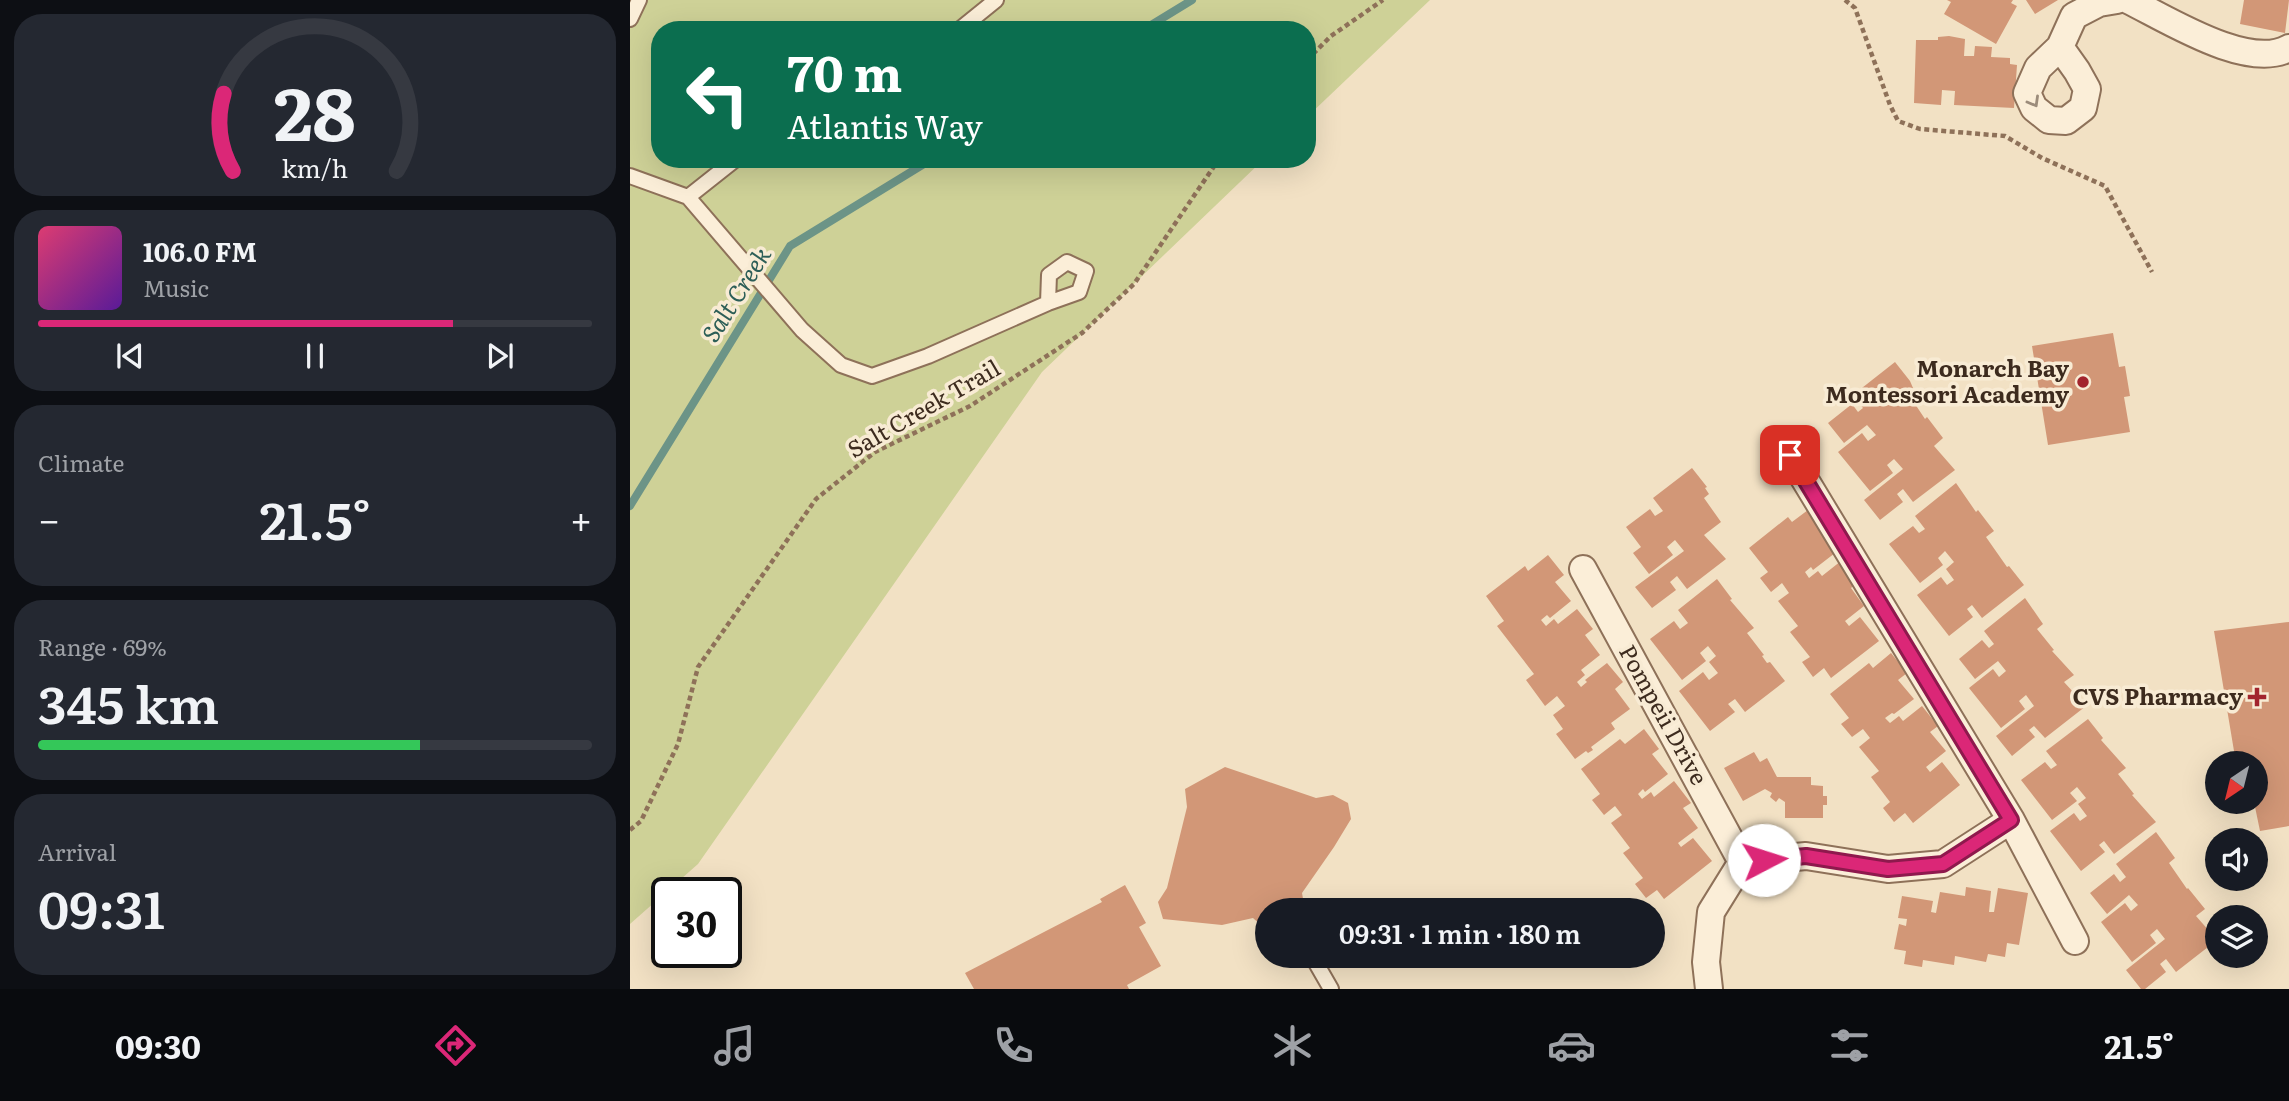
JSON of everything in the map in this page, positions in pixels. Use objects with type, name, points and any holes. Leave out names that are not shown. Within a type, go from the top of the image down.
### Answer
[{"type":"street","points":[[2060,47],[2074,16],[2099,3],[2117,0]]},
{"type":"street","points":[[2128,0],[2235,51],[2279,54],[2289,48]]},
{"type":"street","points":[[1790,455],[2011,820],[2075,941]]},
{"type":"street","name":"Pompeii Drive","points":[[1583,569],[1742,862]]},
{"type":"street","points":[[1709,989],[1706,962],[1711,912],[1742,862],[1806,856],[1888,869],[1943,864],[2011,820]]},
{"type":"lane","points":[[630,19],[639,0]]},
{"type":"lane","points":[[970,21],[996,0]]},
{"type":"lane","points":[[688,197],[725,168]]},
{"type":"lane","points":[[630,176],[688,197],[802,330],[841,365],[872,376],[928,356],[1048,303]]},
{"type":"lane","points":[[1319,968],[1331,989]]},
{"type":"path","points":[[1316,51],[1331,36],[1383,0]]},
{"type":"path","points":[[1844,0],[1855,8],[1898,121],[1920,129],[2006,136],[2042,158],[2105,186],[2152,272]]},
{"type":"path","name":"Salt Creek Trail","points":[[630,830],[641,821],[678,744],[698,667],[816,499],[875,452],[970,406],[1082,333],[1134,284],[1213,168]]},
{"type":"green space","points":[[630,0],[1430,0],[1316,108],[1316,21],[651,21],[651,168],[1255,168],[1042,372],[698,864],[683,877],[651,877],[651,905],[630,924]]},
{"type":"building","points":[[1947,0],[2013,0],[2011,3],[2017,6],[1996,44],[1944,14],[1951,2]]},
{"type":"building","points":[[2026,0],[2058,0],[2035,14]]},
{"type":"building","points":[[2244,0],[2289,0],[2285,33],[2240,24]]},
{"type":"building","points":[[1938,37],[1965,39],[1964,56],[1974,56],[1975,46],[1992,47],[1991,57],[2010,58],[2010,64],[2017,65],[2014,108],[1954,105],[1955,91],[1942,90],[1941,105],[1914,103],[1916,40],[1938,40]]},
{"type":"building","name":"Monarch Bay Montessori Academy","points":[[2113,333],[2119,367],[2125,366],[2130,396],[2124,397],[2130,432],[2048,445],[2032,346]]},
{"type":"building","points":[[1895,362],[1913,388],[1907,392],[1925,419],[1927,417],[1943,438],[1934,446],[1955,470],[1913,502],[1903,489],[1897,494],[1903,502],[1880,520],[1864,500],[1903,469],[1894,459],[1887,465],[1893,473],[1870,491],[1838,452],[1862,433],[1868,441],[1876,435],[1867,425],[1844,443],[1828,423],[1852,404],[1858,412],[1863,408],[1853,395]]},
{"type":"building","points":[[1692,468],[1707,487],[1705,488],[1709,494],[1704,498],[1721,522],[1704,535],[1726,559],[1687,589],[1677,576],[1670,582],[1676,590],[1652,608],[1635,587],[1684,551],[1675,540],[1667,547],[1673,555],[1649,574],[1633,553],[1641,547],[1626,527],[1650,509],[1655,516],[1663,511],[1653,498]]},
{"type":"building","points":[[1956,483],[1976,512],[1978,510],[1994,531],[1986,537],[2007,567],[2009,566],[2024,585],[1982,618],[1972,605],[1967,609],[1973,617],[1949,636],[1917,595],[1941,577],[1947,585],[1954,580],[1946,569],[1954,562],[1945,551],[1938,558],[1943,565],[1920,583],[1889,544],[1913,526],[1919,533],[1925,529],[1915,516]]},
{"type":"building","points":[[1812,507],[1828,527],[1820,533],[1835,553],[1813,570],[1811,567],[1805,572],[1809,578],[1818,571],[1822,576],[1841,561],[1858,582],[1851,588],[1864,606],[1845,621],[1849,626],[1860,617],[1879,641],[1831,678],[1824,668],[1813,677],[1802,662],[1810,657],[1790,632],[1798,626],[1778,601],[1789,593],[1782,583],[1771,592],[1760,578],[1768,572],[1749,548],[1788,517],[1792,522]]},
{"type":"building","points":[[1548,555],[1564,575],[1555,582],[1571,601],[1550,618],[1547,615],[1541,620],[1546,626],[1554,619],[1558,624],[1577,609],[1593,629],[1585,635],[1600,655],[1581,670],[1585,675],[1577,682],[1581,687],[1587,682],[1585,680],[1607,663],[1623,682],[1615,689],[1630,709],[1611,723],[1615,729],[1591,747],[1593,750],[1588,753],[1586,751],[1575,759],[1556,734],[1563,729],[1553,715],[1565,706],[1557,696],[1545,706],[1526,680],[1534,674],[1497,626],[1504,621],[1486,596],[1525,566],[1528,571]]},
{"type":"building","points":[[1717,579],[1732,599],[1730,600],[1754,628],[1747,633],[1764,655],[1762,656],[1785,681],[1745,712],[1735,699],[1728,704],[1735,712],[1710,731],[1679,691],[1703,672],[1709,680],[1718,673],[1709,662],[1716,656],[1708,646],[1700,653],[1706,661],[1682,680],[1650,639],[1674,621],[1680,629],[1688,623],[1678,610]]},
{"type":"building","points":[[2025,598],[2043,624],[2037,629],[2054,650],[2052,651],[2074,675],[2064,682],[2086,706],[2045,738],[2034,726],[2029,730],[2035,737],[2012,756],[1996,736],[2034,706],[2026,695],[2019,701],[2025,709],[2001,728],[1969,688],[1993,669],[1999,677],[2006,671],[1998,661],[1975,679],[1959,659],[1982,640],[1989,648],[1994,644],[1984,631]]},
{"type":"building","name":"CVS Pharmacy","points":[[2289,622],[2289,826],[2268,830],[2259,828],[2256,814],[2268,814],[2268,751],[2234,751],[2214,631]]},
{"type":"building","points":[[1891,653],[1907,673],[1898,680],[1914,699],[1885,718],[1890,723],[1899,716],[1903,721],[1922,706],[1938,726],[1930,732],[1946,751],[1926,767],[1930,772],[1942,762],[1960,785],[1913,823],[1905,813],[1894,822],[1883,808],[1890,802],[1871,777],[1879,771],[1859,747],[1870,738],[1863,729],[1852,737],[1841,724],[1849,718],[1830,694],[1869,663],[1873,668]]},
{"type":"building","points":[[2088,719],[2103,738],[2101,740],[2126,768],[2118,774],[2156,822],[2114,854],[2104,841],[2099,845],[2105,852],[2081,871],[2050,831],[2074,813],[2080,821],[2087,816],[2078,804],[2086,798],[2077,787],[2070,793],[2077,801],[2052,820],[2021,780],[2045,762],[2051,769],[2057,765],[2046,751]]},
{"type":"building","points":[[1644,729],[1659,749],[1652,754],[1668,774],[1645,792],[1643,789],[1638,794],[1642,799],[1651,792],[1654,797],[1674,781],[1691,803],[1683,808],[1698,828],[1678,843],[1681,847],[1693,838],[1712,861],[1665,898],[1657,890],[1646,898],[1635,884],[1643,878],[1623,853],[1630,848],[1611,823],[1622,815],[1615,806],[1604,815],[1592,800],[1600,794],[1581,769],[1620,739],[1625,744]]},
{"type":"building","points":[[1754,752],[1760,762],[1767,758],[1777,777],[1811,777],[1811,785],[1823,786],[1827,805],[1823,805],[1823,818],[1785,818],[1785,802],[1779,798],[1776,802],[1770,797],[1772,793],[1765,789],[1743,801],[1724,768]]},
{"type":"building","points":[[1225,767],[1316,798],[1333,795],[1348,803],[1351,819],[1302,893],[1303,898],[1255,898],[1255,920],[1222,925],[1163,919],[1158,902],[1167,888],[1187,807],[1185,789]]},
{"type":"building","points":[[2156,832],[2175,858],[2169,863],[2205,909],[2196,916],[2205,926],[2205,949],[2176,972],[2166,959],[2160,964],[2166,972],[2145,989],[2141,989],[2126,970],[2165,939],[2157,929],[2150,935],[2156,943],[2132,962],[2101,922],[2125,903],[2131,911],[2138,905],[2129,895],[2107,914],[2090,893],[2114,874],[2120,882],[2126,877],[2116,864]]},
{"type":"building","points":[[1125,885],[1146,923],[1139,927],[1161,966],[1127,985],[1129,989],[974,989],[965,973],[1102,902],[1100,899]]},
{"type":"building","points":[[1966,887],[1991,891],[1989,912],[1994,912],[1998,888],[2028,893],[2019,945],[2007,943],[2005,957],[1988,954],[1986,962],[1955,956],[1954,965],[1923,960],[1922,967],[1904,964],[1906,951],[1894,949],[1899,924],[1906,926],[1907,919],[1898,918],[1902,896],[1933,901],[1931,912],[1936,913],[1940,892],[1965,896]]},
{"type":"waterway","name":"Salt Creek","points":[[1158,21],[1192,0]]},
{"type":"waterway","name":"Salt Creek","points":[[630,506],[790,246],[917,168]]},
{"type":"place","name":"Monarch Bay Montessori Academy","points":[[2083,382]]},
{"type":"place","name":"CVS Pharmacy","points":[[2257,697]]},
{"type":"route","points":[[1764,860],[1806,856],[1888,869],[1943,864],[2011,820],[1790,455]]}]
